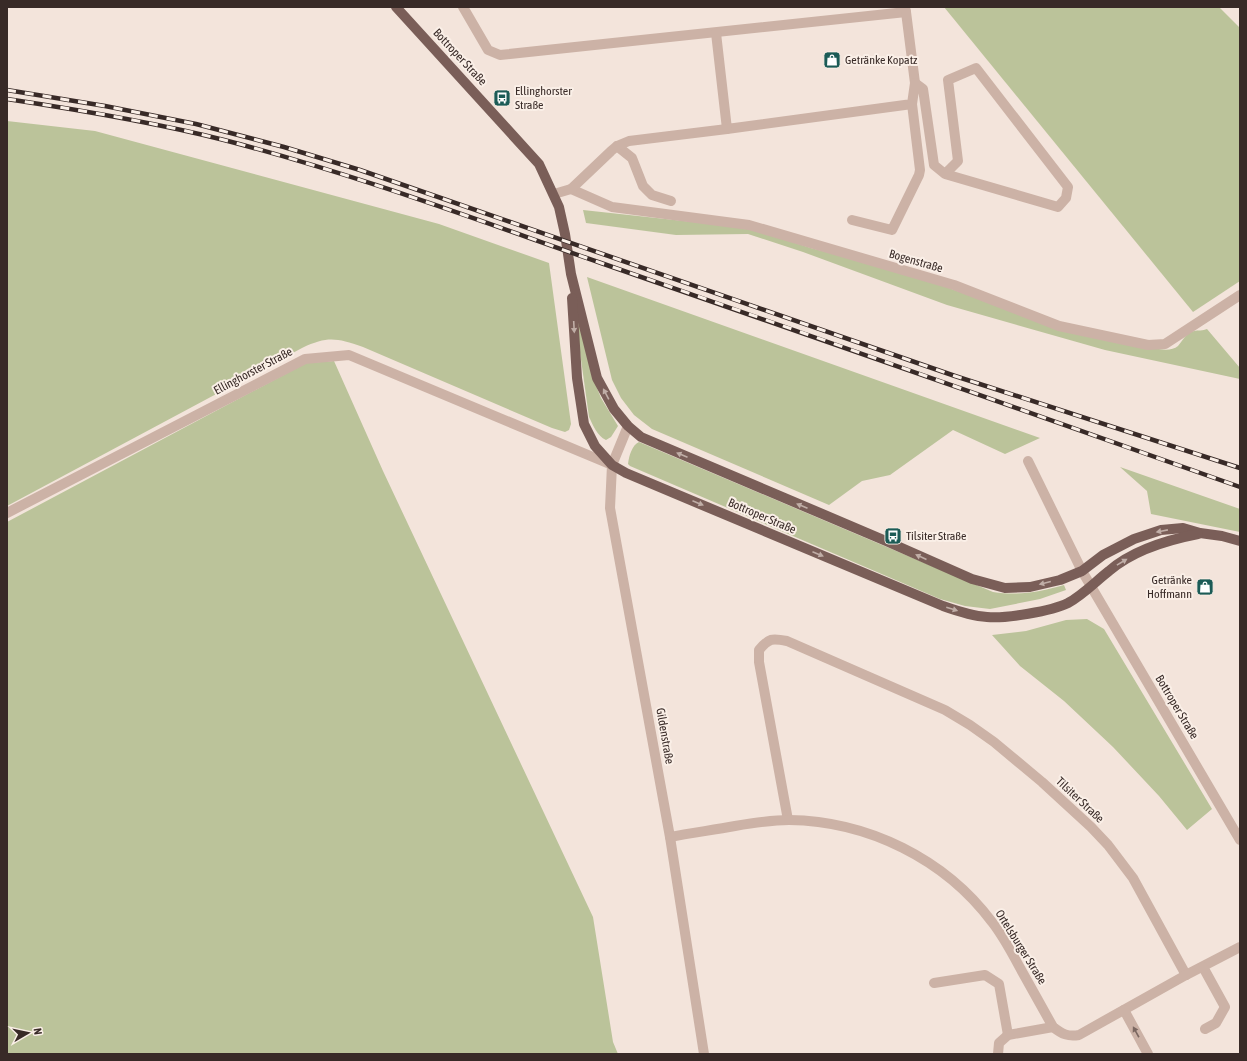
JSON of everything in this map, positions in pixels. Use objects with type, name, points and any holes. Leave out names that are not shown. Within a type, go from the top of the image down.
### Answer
[{"type":"main road","name":"Bottroper Straße","points":[[396,7],[539,164],[554,194],[559,207],[565,234],[571,274],[577,378],[584,424],[595,446],[612,465],[626,473],[916,596],[966,614],[988,617],[1032,613],[1068,603],[1091,586]]},
{"type":"main road","name":"Bottroper Straße","points":[[571,274],[597,378],[614,409],[628,426],[641,437],[972,579],[1005,588],[1030,587],[1060,580],[1082,571]]},
{"type":"main road","points":[[1082,571],[1103,555],[1134,539],[1161,530],[1183,528],[1240,541]]},
{"type":"main road","points":[[1091,586],[1109,570],[1148,548],[1179,537],[1200,533]]},
{"type":"street","points":[[463,7],[488,50],[500,55],[716,33],[906,10],[915,83],[912,104],[920,170],[919,175],[892,230],[852,220]]},
{"type":"street","points":[[716,33],[727,129]]},
{"type":"street","points":[[915,83],[923,89],[934,165],[945,174],[1058,207],[1066,198],[1068,187],[976,68],[948,80],[958,161],[945,174]]},
{"type":"street","points":[[554,194],[571,189],[617,146],[629,141],[912,104]]},
{"type":"street","points":[[617,146],[632,158],[643,186],[652,195],[672,201]]},
{"type":"street","name":"Bogenstraße","points":[[571,189],[612,207],[749,225],[954,285],[1059,326],[1148,345],[1165,344],[1240,295]]},
{"type":"street","name":"Ellinghorster Straße","points":[[7,513],[305,359],[349,355],[612,465]]},
{"type":"street","name":"Gildenstraße","points":[[628,426],[612,465],[610,508],[670,837],[704,1054]]},
{"type":"street","name":"Bottroper Straße","points":[[1028,461],[1082,571],[1240,840]]},
{"type":"street","name":"Tilsiter Straße","points":[[788,820],[759,662],[759,650],[764,643],[774,638],[787,641],[945,710],[994,742],[1067,804],[1108,845],[1132,878],[1186,975]]},
{"type":"street","name":"Ortelsburger Straße","points":[[670,837],[756,823],[788,820],[825,823],[865,832],[903,847],[937,868],[960,887],[979,906],[993,923],[1005,942],[1053,1027]]},
{"type":"street","points":[[998,1054],[999,1043],[1008,1035],[1053,1027],[1060,1033],[1070,1036],[1079,1034],[1240,947]]},
{"type":"street","points":[[1203,966],[1225,1006],[1216,1023],[1205,1029]]},
{"type":"street","points":[[934,983],[985,975],[999,984],[1008,1035]]},
{"type":"street","points":[[1124,1010],[1148,1054]]},
{"type":"green space","points":[[944,7],[1219,7],[1240,28],[1240,281],[1193,312]]},
{"type":"green space","points":[[7,121],[95,131],[439,224],[549,263],[571,424],[569,430],[565,432],[552,428],[363,347],[339,340],[326,340],[302,348],[7,506]]},
{"type":"green space","points":[[583,210],[748,228],[811,248],[920,277],[957,291],[1146,347],[1162,350],[1175,348],[1189,333],[1207,329],[1240,368],[1240,379],[1105,350],[947,305],[803,252],[748,234],[676,235],[586,223]]},
{"type":"green space","points":[[587,277],[1040,438],[1005,454],[953,430],[890,475],[862,481],[829,505],[652,429],[634,415],[621,398],[612,380]]},
{"type":"green space","points":[[573,302],[597,388],[601,398],[618,426],[611,437],[606,440],[598,433],[589,417]]},
{"type":"green space","points":[[334,361],[383,471],[593,917],[613,1042],[618,1054],[7,1054],[7,522],[306,363]]},
{"type":"green space","points":[[639,442],[993,592],[1011,594],[1028,593],[1064,585],[1066,590],[1040,599],[990,609],[965,606],[940,599],[630,466],[628,464],[631,451]]},
{"type":"green space","points":[[1120,467],[1240,509],[1240,532],[1151,514],[1147,491]]},
{"type":"green space","points":[[1087,619],[1104,629],[1212,809],[1187,830],[1159,796],[1113,747],[1064,701],[1020,666],[992,635],[1026,631],[1066,620]]},
{"type":"railway","points":[[7,90],[105,106],[196,124],[284,147],[360,170],[955,376],[1240,468]]},
{"type":"railway","points":[[7,99],[143,122],[224,140],[367,182],[841,346],[1240,487]]},
{"type":"place","name":"Getränke Kopatz","points":[[832,60]]},
{"type":"place","name":"Ellinghorster Straße","points":[[502,98]]},
{"type":"place","name":"Tilsiter Straße","points":[[893,536]]},
{"type":"place","name":"Getränke Hoffmann","points":[[1205,587]]}]
